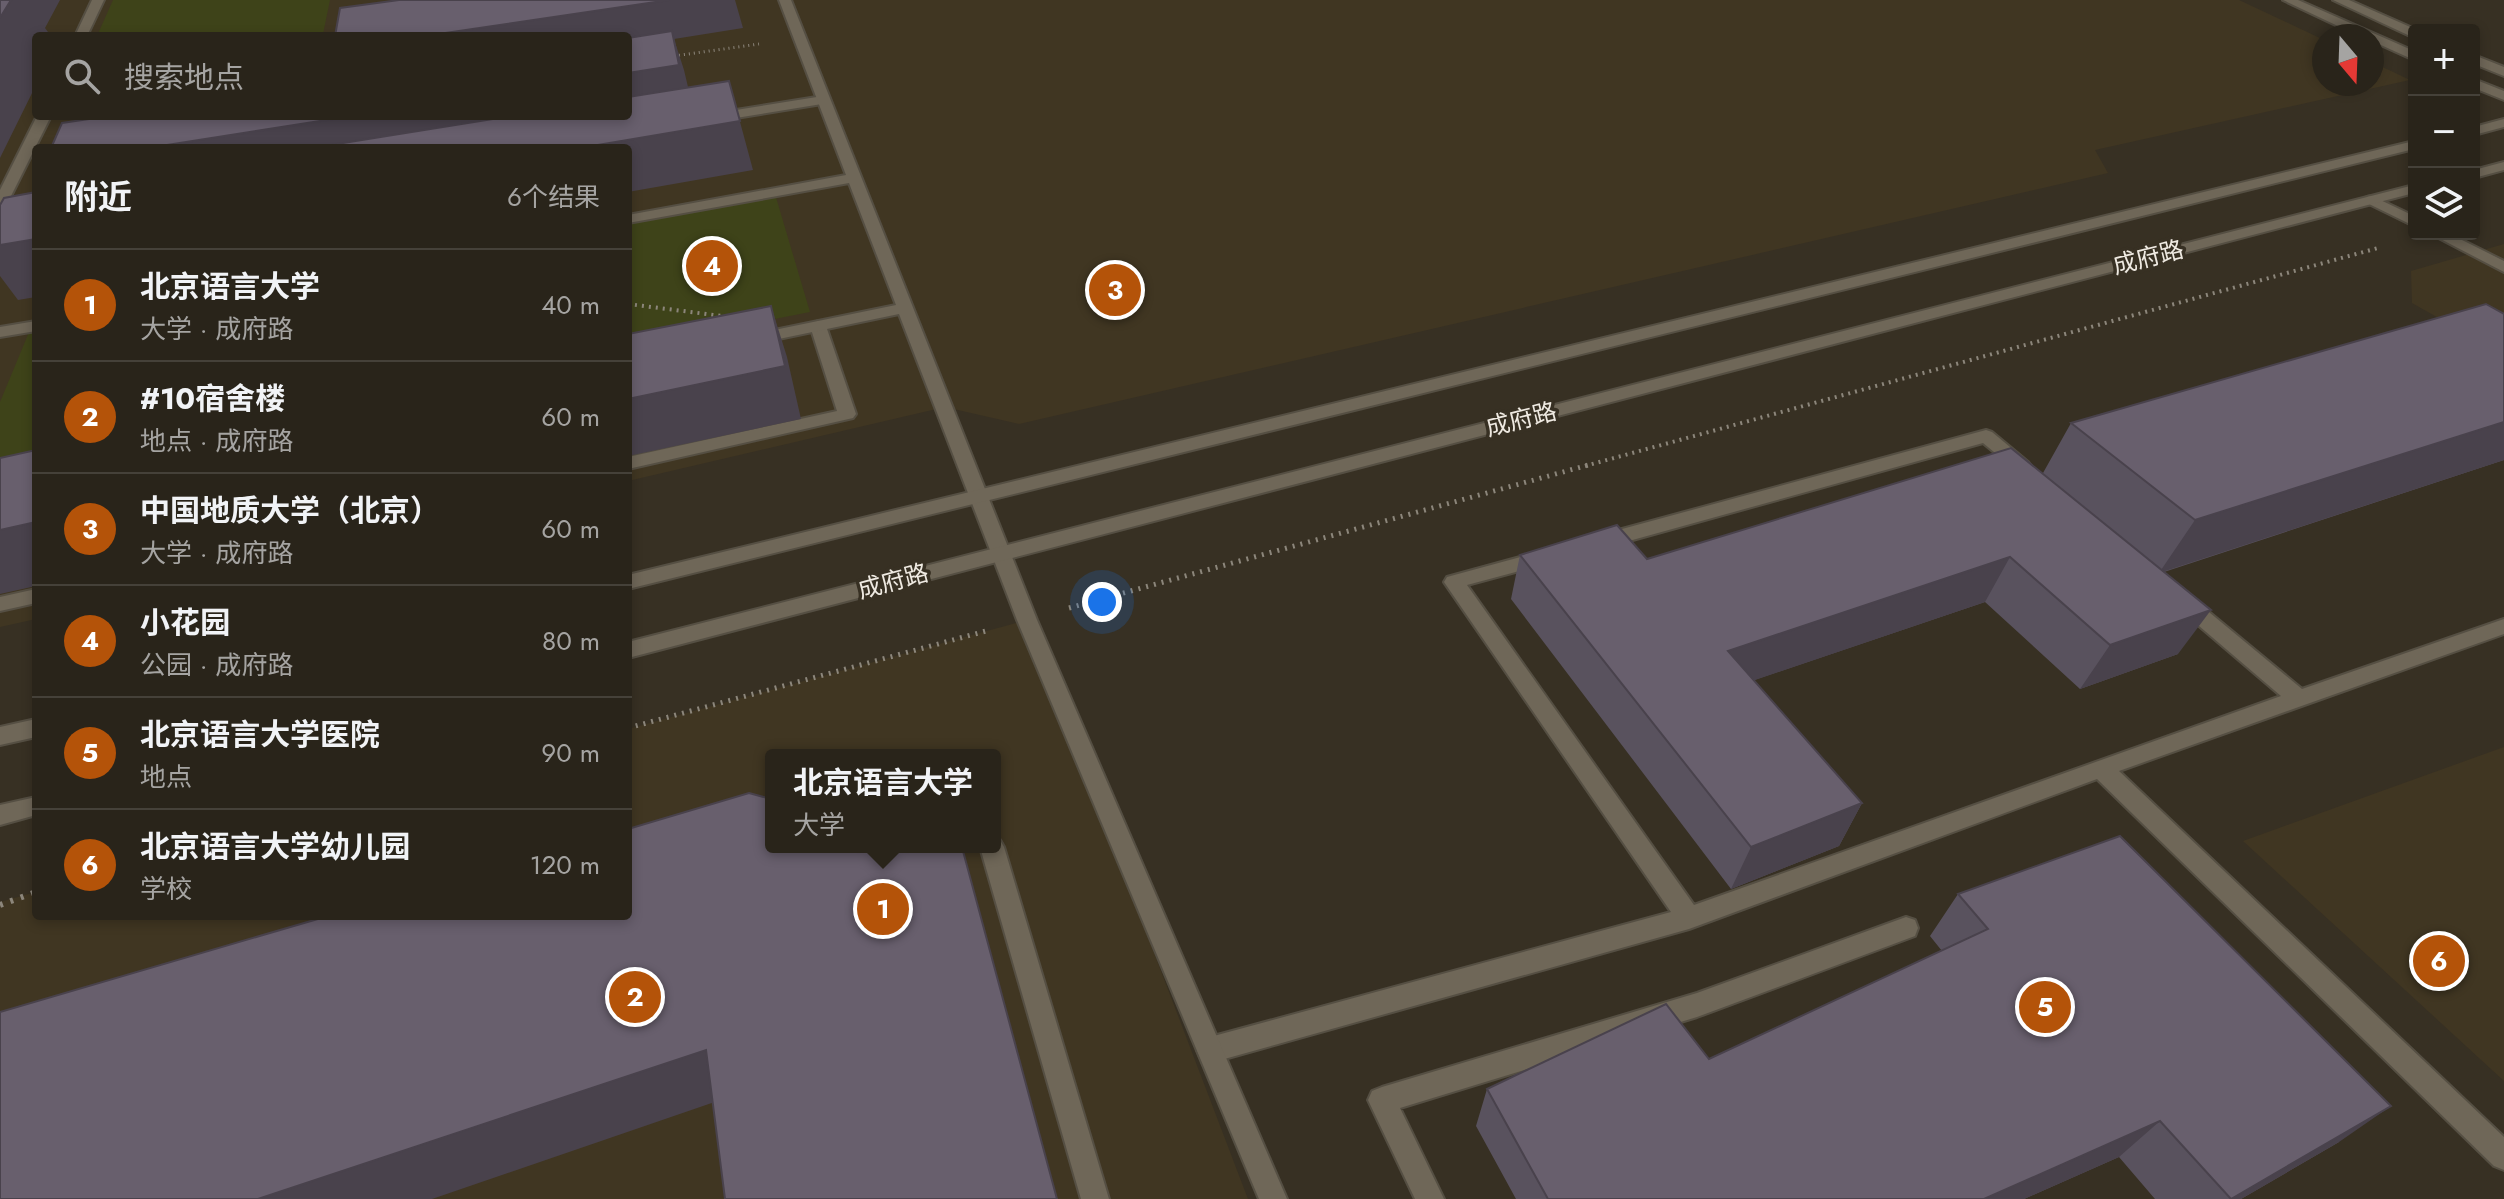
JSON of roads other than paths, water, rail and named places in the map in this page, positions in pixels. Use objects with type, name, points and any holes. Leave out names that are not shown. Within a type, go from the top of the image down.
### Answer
[{"type":"main road","points":[[83,32],[98,0]]},
{"type":"main road","points":[[785,0],[1027,620],[1273,1199]]},
{"type":"main road","points":[[2289,0],[2342,24]]},
{"type":"main road","points":[[2339,0],[2408,30]]},
{"type":"main road","points":[[2384,43],[2408,53]]},
{"type":"main road","points":[[2480,62],[2504,72]]},
{"type":"main road","points":[[2480,86],[2504,96]]},
{"type":"main road","points":[[698,120],[823,100]]},
{"type":"main road","points":[[0,204],[42,120]]},
{"type":"main road","points":[[2480,129],[2504,123]]},
{"type":"main road","name":"成府路","points":[[632,581],[2408,146]]},
{"type":"main road","points":[[2480,172],[2504,166]]},
{"type":"main road","points":[[632,218],[854,178]]},
{"type":"main road","name":"成府路","points":[[632,649],[2408,191]]},
{"type":"main road","points":[[2372,200],[2408,219]]},
{"type":"main road","points":[[2450,240],[2504,267]]},
{"type":"main road","points":[[737,343],[904,308]]},
{"type":"main road","points":[[632,462],[847,414],[818,326]]},
{"type":"main road","points":[[0,332],[32,327]]},
{"type":"main road","points":[[1689,918],[1454,582],[1986,436],[2034,476]]},
{"type":"main road","points":[[2166,587],[2298,698]]},
{"type":"main road","points":[[0,604],[32,597]]},
{"type":"main road","points":[[1210,1050],[1689,918],[2504,626]]},
{"type":"main road","points":[[0,736],[32,729]]},
{"type":"main road","points":[[2101,768],[2504,1156]]},
{"type":"main road","points":[[0,815],[32,807]]},
{"type":"main road","points":[[994,853],[1095,1199]]},
{"type":"main road","points":[[1430,1199],[1382,1100],[1697,1005],[1906,928]]},
{"type":"place","name":"小花园","points":[[712,266]]},
{"type":"place","name":"中国地质大学（北京）","points":[[1115,290]]},
{"type":"place","name":"北京语言大学","points":[[883,909]]},
{"type":"place","name":"北京语言大学幼儿园","points":[[2439,961]]},
{"type":"place","name":"#10宿舍楼","points":[[635,997]]},
{"type":"place","name":"北京语言大学医院","points":[[2045,1007]]}]
